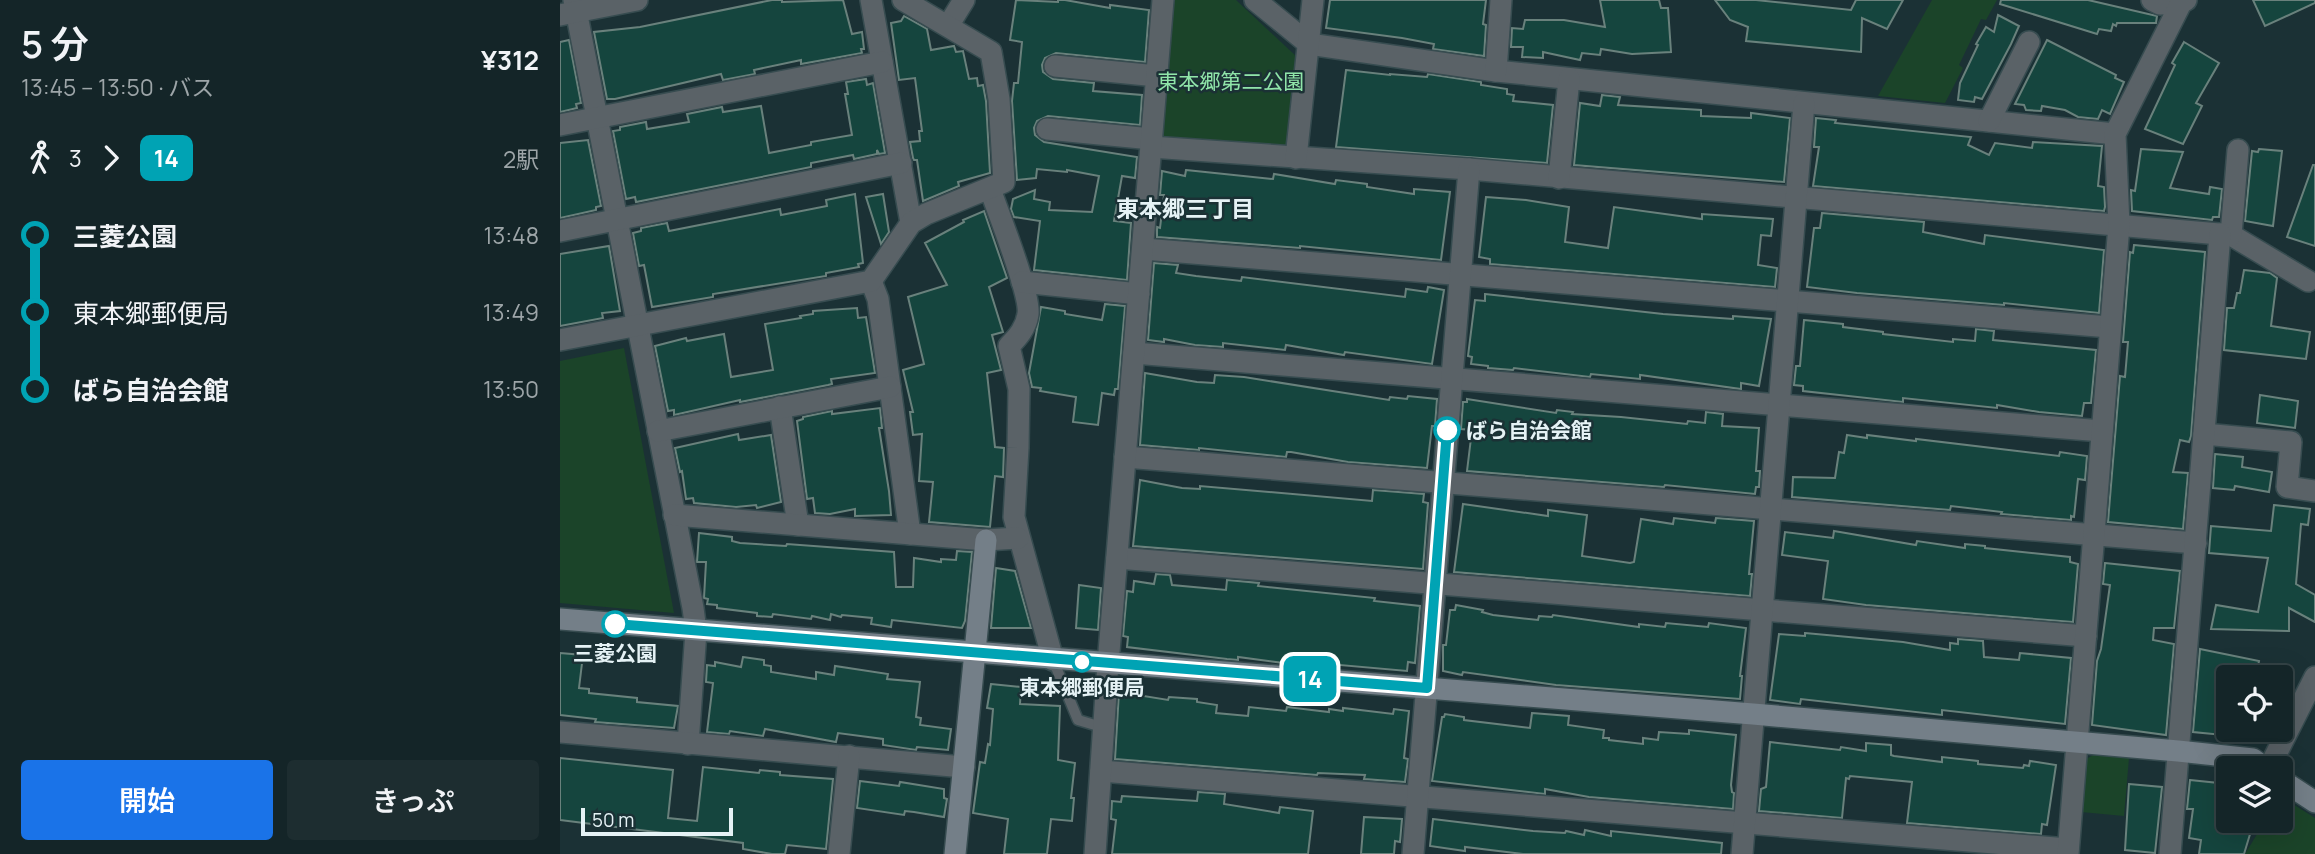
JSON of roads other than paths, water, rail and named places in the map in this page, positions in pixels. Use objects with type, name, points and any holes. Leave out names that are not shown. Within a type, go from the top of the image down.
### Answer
[{"type":"street","points":[[637,0],[570,9],[597,118],[696,631],[688,744]]},
{"type":"street","points":[[872,0],[911,223]]},
{"type":"street","points":[[560,340],[871,281],[911,223],[926,214],[1004,182],[999,99],[991,52],[903,0]]},
{"type":"street","points":[[948,26],[964,0]]},
{"type":"street","points":[[1095,854],[1108,663],[1163,0]]},
{"type":"street","points":[[1255,0],[1309,44],[1496,71],[2115,134]]},
{"type":"street","points":[[1296,158],[1313,0]]},
{"type":"street","points":[[1496,71],[1501,0]]},
{"type":"street","points":[[1101,771],[1745,822],[2068,851],[2119,225],[2115,134],[2172,1]]},
{"type":"street","points":[[1989,121],[2028,42]]},
{"type":"street","points":[[560,125],[881,62]]},
{"type":"street","points":[[1055,66],[1157,76]]},
{"type":"street","points":[[1559,178],[1569,79]]},
{"type":"street","points":[[1742,854],[1804,103]]},
{"type":"street","points":[[1047,129],[1296,158],[1469,169],[2225,234],[2308,281]]},
{"type":"street","points":[[2170,854],[2204,434],[2225,234],[2238,150]]},
{"type":"street","points":[[560,231],[901,163]]},
{"type":"street","points":[[1413,854],[1469,169]]},
{"type":"street","points":[[990,189],[1022,282],[1029,312],[1021,334],[1009,346],[1019,388],[1014,517],[1053,660]]},
{"type":"street","points":[[1143,249],[2110,327]]},
{"type":"street","points":[[871,281],[877,299],[910,534]]},
{"type":"street","points":[[1022,282],[1139,294]]},
{"type":"street","points":[[1134,353],[2102,430]]},
{"type":"street","points":[[658,431],[890,387]]},
{"type":"street","points":[[780,407],[798,525]]},
{"type":"street","points":[[2204,434],[2291,442],[2287,487],[2315,491]]},
{"type":"street","points":[[1125,457],[2196,543]]},
{"type":"street","points":[[674,515],[986,540],[1018,538]]},
{"type":"street","points":[[955,854],[986,540]]},
{"type":"street","points":[[1117,558],[2086,636]]},
{"type":"street","points":[[560,619],[1753,714],[2225,756]]},
{"type":"street","points":[[2273,756],[2315,677]]},
{"type":"street","points":[[560,732],[964,767]]},
{"type":"street","points":[[839,854],[849,755]]},
{"type":"street","points":[[2293,788],[2315,802]]},
{"type":"lane","points":[[1053,660],[1078,720],[1105,728]]},
{"type":"place","name":"ばら自治会館","points":[[1447,430]]},
{"type":"place","name":"三菱公園","points":[[615,624]]},
{"type":"place","name":"東本郷郵便局","points":[[1082,662]]},
{"type":"district","name":"東本郷三丁目","points":[[1185,208]]},
{"type":"park label","name":"東本郷第二公園","points":[[1231,81]]}]
